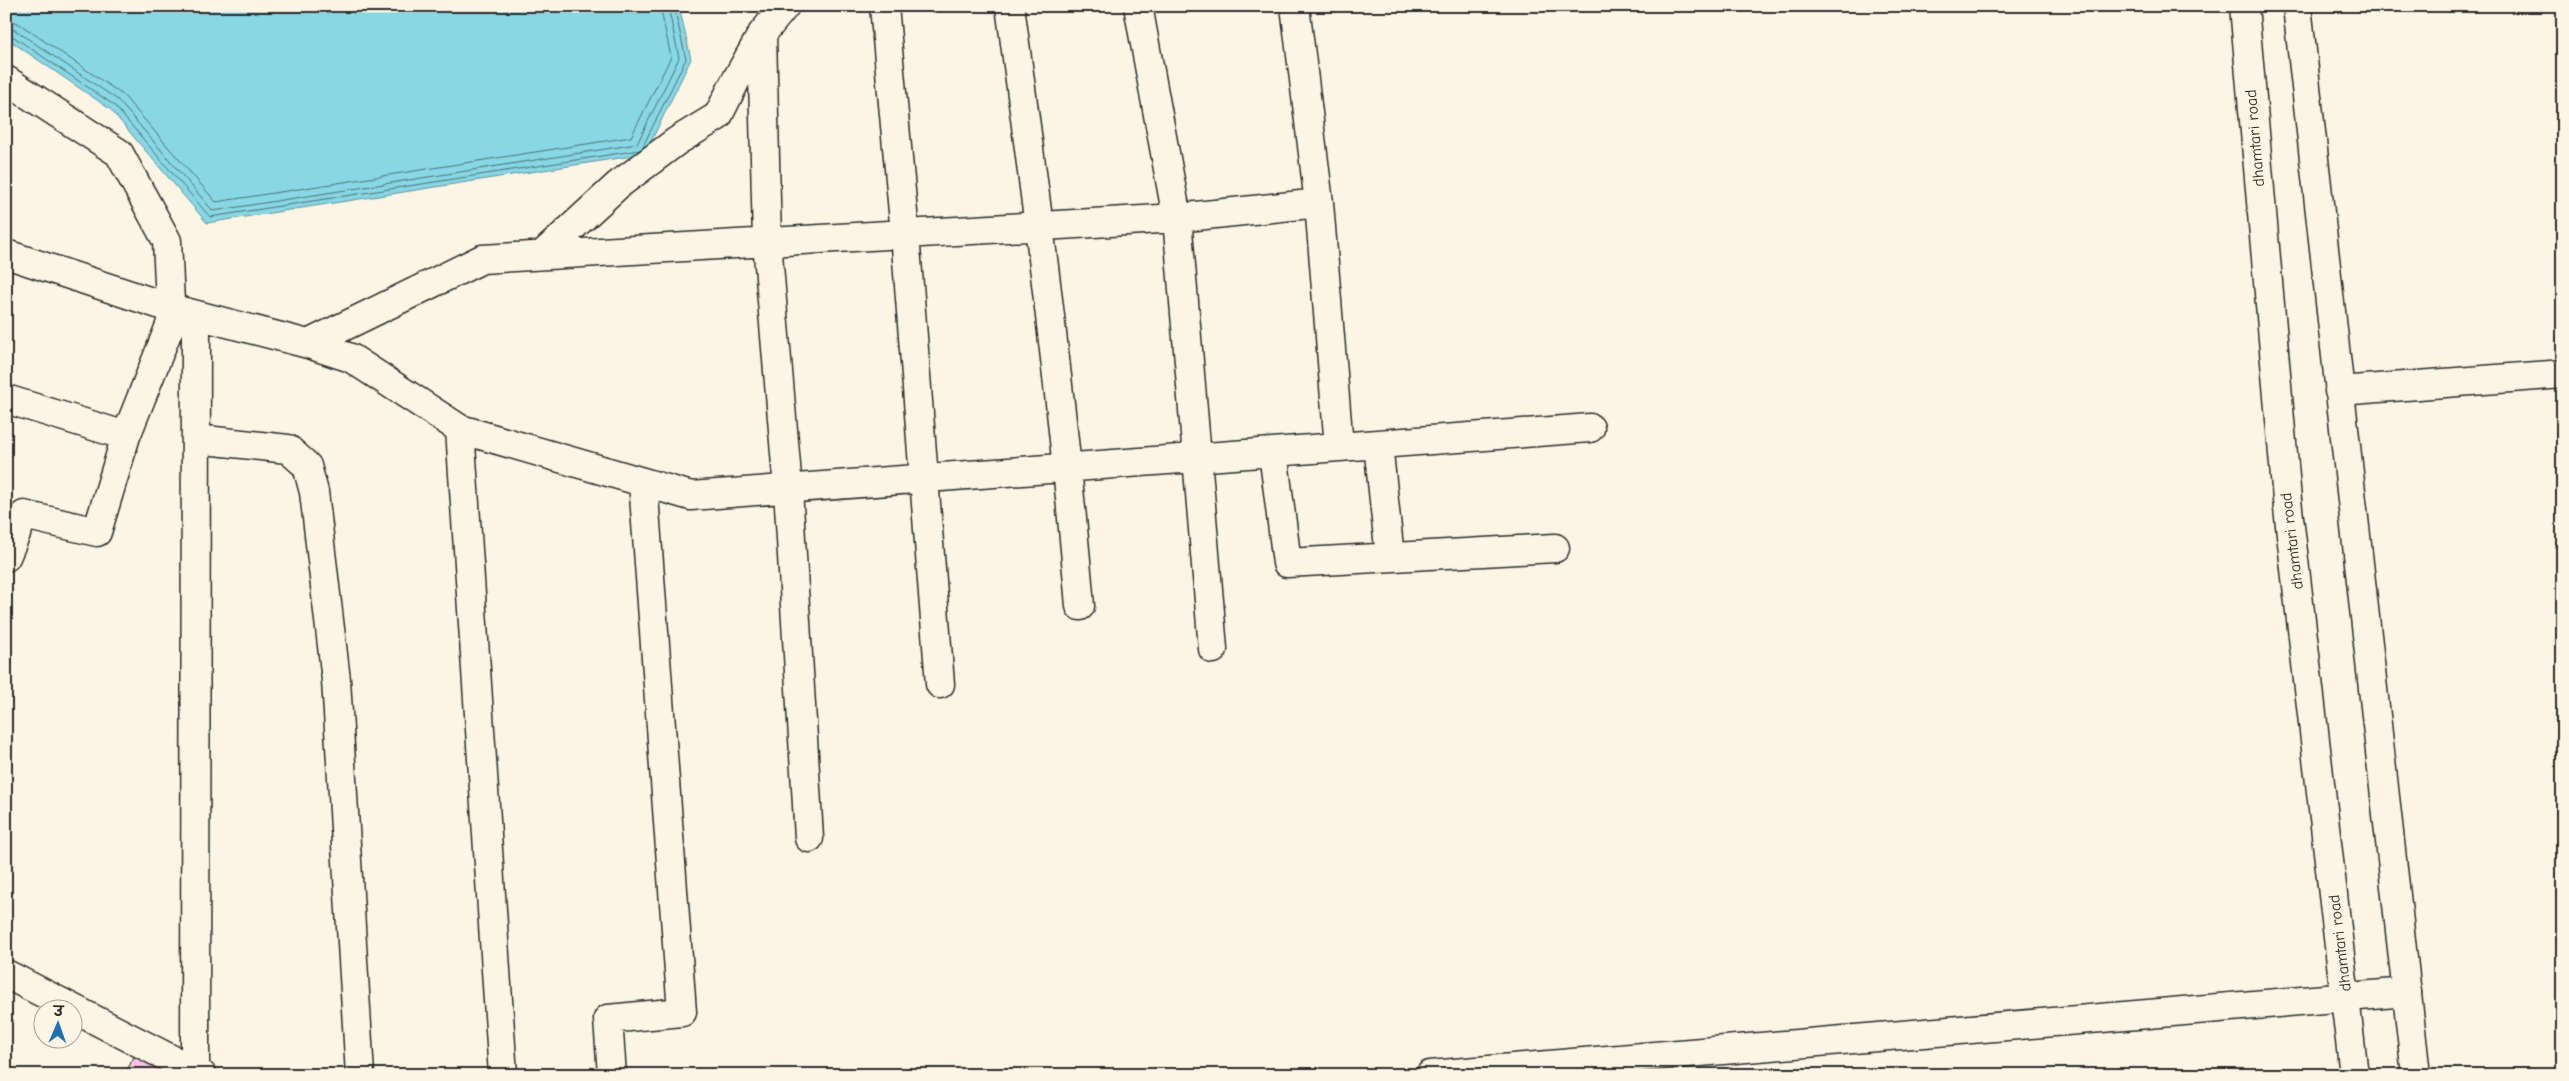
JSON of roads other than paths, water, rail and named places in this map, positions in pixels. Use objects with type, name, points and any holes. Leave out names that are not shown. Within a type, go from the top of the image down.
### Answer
[{"type":"street","points":[[542,255],[618,185],[676,141],[718,116],[734,82],[762,34],[785,6]]},
{"type":"street","points":[[884,6],[905,234],[940,684]]},
{"type":"street","points":[[1010,6],[1040,226],[1068,467],[1080,606]]},
{"type":"street","points":[[1138,6],[1177,218],[1213,649]]},
{"type":"street","points":[[1295,6],[1318,203],[1339,447]]},
{"type":"street","name":"dhamtari road","points":[[2244,6],[2287,500],[2354,1075]]},
{"type":"street","points":[[2297,6],[2416,1075]]},
{"type":"street","points":[[762,34],[767,242],[788,489],[809,838]]},
{"type":"street","points":[[6,80],[119,153],[167,242],[171,323],[126,436],[97,532],[15,513],[6,557]]},
{"type":"street","points":[[308,344],[482,259],[1177,218],[1318,203]]},
{"type":"street","points":[[6,254],[170,308],[308,344],[351,358],[460,429],[690,496],[1590,428]]},
{"type":"street","points":[[6,974],[199,1073],[196,315]]},
{"type":"street","points":[[2340,391],[2563,374]]},
{"type":"street","points":[[6,399],[126,436]]},
{"type":"street","points":[[460,429],[503,1075]]},
{"type":"street","points":[[196,439],[288,449],[307,466],[314,492],[336,680],[360,1075]]},
{"type":"street","points":[[1378,444],[1390,557]]},
{"type":"street","points":[[1273,452],[1287,563],[1555,548]]},
{"type":"street","points":[[612,1075],[608,1019],[682,1012],[643,482]]},
{"type":"street","points":[[1430,1075],[2407,992]]},
{"type":"water","points":[[6,6],[679,6],[691,59],[645,154],[207,223],[110,109],[6,38]]}]
